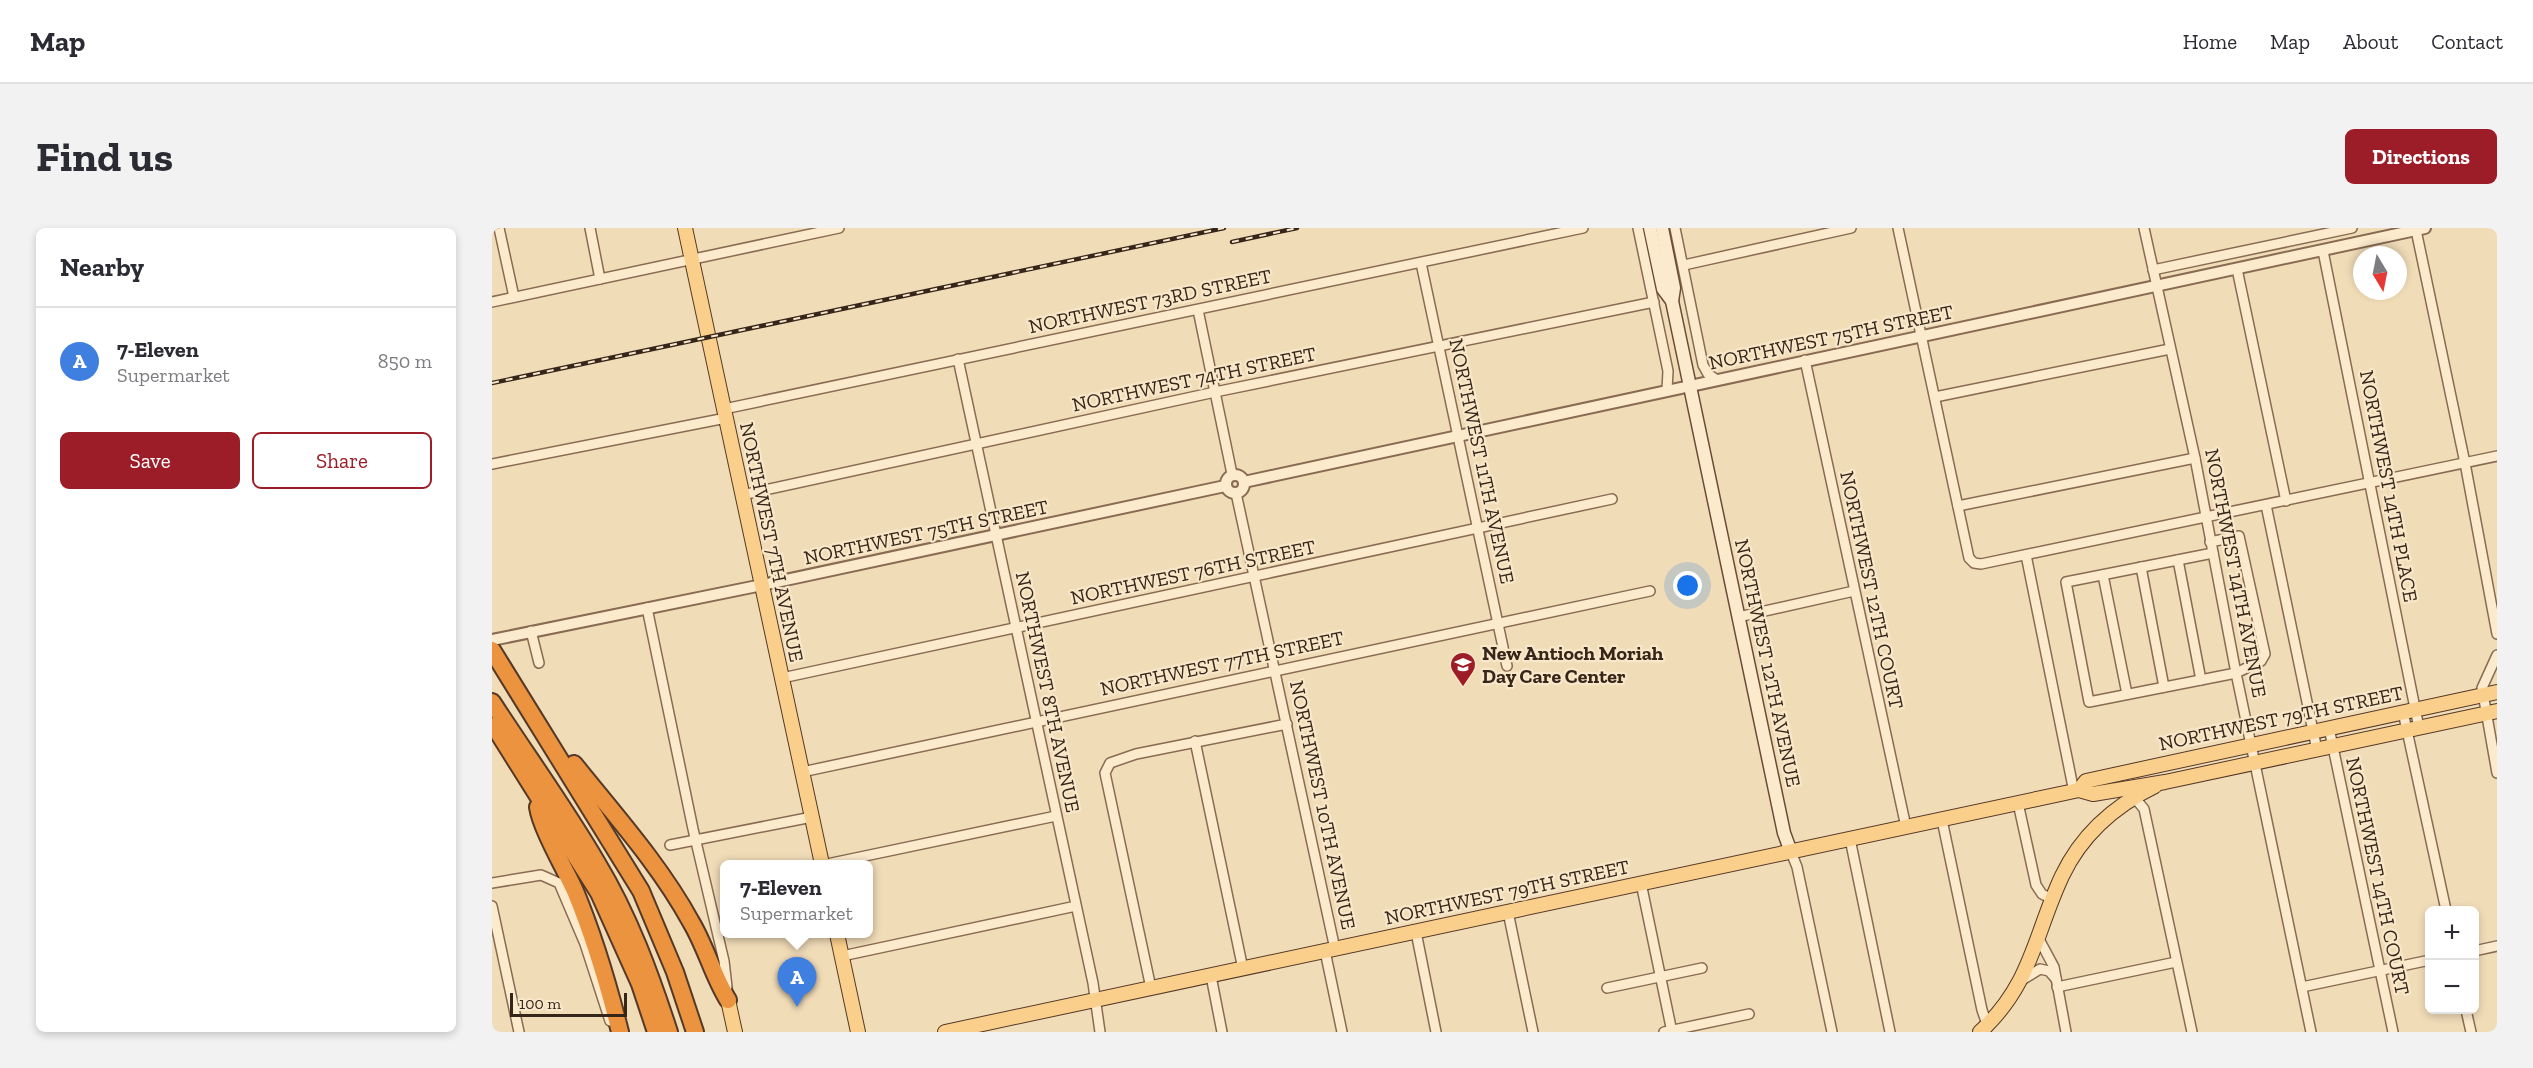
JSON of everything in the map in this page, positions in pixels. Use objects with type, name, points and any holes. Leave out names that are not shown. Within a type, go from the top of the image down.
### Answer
[{"type":"highway","points":[[495,661],[667,884],[691,921],[720,988],[728,1000]]},
{"type":"highway","points":[[495,661],[633,897],[659,954],[685,1032]]},
{"type":"highway","points":[[492,702],[598,864],[632,932],[652,980],[669,1032]]},
{"type":"highway","points":[[525,702],[641,891],[675,972],[695,1032]]},
{"type":"highway","points":[[492,723],[599,892],[640,984],[656,1032]]},
{"type":"highway","points":[[535,791],[539,815],[561,858],[596,947],[619,1032]]},
{"type":"main road","name":"NORTHWEST 7TH AVENUE","points":[[685,228],[821,860]]},
{"type":"main road","name":"NORTHWEST 12TH AVENUE","points":[[1650,228],[1667,281]]},
{"type":"main road","name":"NORTHWEST 12TH AVENUE","points":[[1662,228],[1667,281],[1664,289],[1672,301],[1784,833],[1791,852]]},
{"type":"main road","name":"NORTHWEST 79TH STREET","points":[[2076,791],[2086,781],[2497,692]]},
{"type":"main road","name":"NORTHWEST 79TH STREET","points":[[945,1032],[2076,791],[2093,794],[2165,782],[2491,713]]},
{"type":"main road","points":[[1986,1029],[2007,1004],[2022,980],[2067,865],[2084,841],[2110,813],[2134,797],[2165,782]]},
{"type":"main road","points":[[838,938],[858,1032]]},
{"type":"main road","points":[[728,1000],[735,1032]]},
{"type":"street","points":[[500,228],[514,297]]},
{"type":"street","points":[[590,228],[600,279]]},
{"type":"street","points":[[492,302],[839,228]]},
{"type":"street","name":"NORTHWEST 73RD STREET","points":[[492,464],[958,359],[1583,228]]},
{"type":"street","points":[[1638,228],[1668,371],[1667,390]]},
{"type":"street","points":[[1675,228],[1704,364],[1708,374],[1717,380]]},
{"type":"street","points":[[1684,265],[1851,228]]},
{"type":"street","points":[[1898,228],[1969,558],[1974,563],[1981,564],[2026,555],[2497,456]]},
{"type":"street","name":"NORTHWEST 14TH AVENUE","points":[[2144,228],[2195,458],[2236,673],[2311,1032]]},
{"type":"street","points":[[2153,270],[2352,228]]},
{"type":"street","points":[[2421,229],[2497,634]]},
{"type":"street","name":"NORTHWEST 75TH STREET","points":[[1244,482],[1805,360],[2323,251],[2391,232],[2421,229]]},
{"type":"street","name":"NORTHWEST 14TH PLACE","points":[[2323,251],[2371,483],[2409,711],[2445,906]]},
{"type":"street","name":"NORTHWEST 11TH AVENUE","points":[[1421,263],[1507,666]]},
{"type":"street","points":[[2237,269],[2286,501]]},
{"type":"street","name":"NORTHWEST 74TH STREET","points":[[742,495],[1215,392],[1654,302]]},
{"type":"street","points":[[1198,310],[1232,474]]},
{"type":"street","points":[[1935,397],[2170,349]]},
{"type":"street","name":"NORTHWEST 8TH AVENUE","points":[[958,359],[1076,906],[1100,1032]]},
{"type":"street","name":"NORTHWEST 12TH COURT","points":[[1805,360],[1906,827]]},
{"type":"street","points":[[1958,506],[2195,458]]},
{"type":"street","points":[[1232,474],[1240,475],[1244,482],[1242,490],[1236,493],[1231,492],[1225,486],[1226,478],[1232,474]]},
{"type":"street","name":"NORTHWEST 75TH STREET","points":[[492,640],[1225,486]]},
{"type":"street","name":"NORTHWEST 10TH AVENUE","points":[[1236,493],[1287,724],[1330,950],[1342,1032]]},
{"type":"street","name":"NORTHWEST 76TH STREET","points":[[782,678],[1612,500]]},
{"type":"street","name":"NORTHWEST 14TH COURT","points":[[2266,505],[2317,750]]},
{"type":"street","points":[[2210,542],[2239,536],[2265,654],[2261,662],[2236,673],[2089,702],[2066,582],[2213,553]]},
{"type":"street","points":[[2026,555],[2076,791]]},
{"type":"street","points":[[2178,560],[2201,680]]},
{"type":"street","points":[[2141,567],[2164,687]]},
{"type":"street","points":[[2103,575],[2127,694]]},
{"type":"street","name":"NORTHWEST 77TH STREET","points":[[802,772],[1650,591]]},
{"type":"street","points":[[1738,617],[1854,591]]},
{"type":"street","points":[[647,608],[723,961],[728,1000]]},
{"type":"street","points":[[531,632],[539,663]]},
{"type":"street","points":[[2497,656],[2496,662],[2482,684],[2482,695],[2491,713],[2497,773]]},
{"type":"street","points":[[1151,988],[1105,773],[1110,763],[1136,754],[1195,741],[1287,724]]},
{"type":"street","name":"NORTHWEST 14TH COURT","points":[[2329,728],[2393,1032]]},
{"type":"street","points":[[1195,741],[1242,969]]},
{"type":"street","points":[[2134,797],[2144,809],[2192,1032]]},
{"type":"street","points":[[2018,803],[2036,885],[2040,892],[2052,899]]},
{"type":"street","points":[[846,860],[1056,816]]},
{"type":"street","points":[[669,844],[812,817]]},
{"type":"street","points":[[1942,820],[1986,1029]]},
{"type":"street","points":[[1850,839],[1890,1032]]},
{"type":"street","name":"NORTHWEST 12TH AVENUE","points":[[1791,852],[1797,867],[1832,1032]]},
{"type":"street","points":[[492,883],[541,875],[559,883],[585,944],[604,1006],[612,1025],[619,1032]]},
{"type":"street","points":[[1641,884],[1661,977],[1669,1031],[1749,1014]]},
{"type":"street","points":[[492,906],[519,1032]]},
{"type":"street","points":[[842,957],[1076,906]]},
{"type":"street","points":[[1508,912],[1533,1032]]},
{"type":"street","points":[[1416,932],[1436,1032]]},
{"type":"street","points":[[2039,939],[2054,967],[2066,1032]]},
{"type":"street","points":[[2479,950],[2497,946]]},
{"type":"street","points":[[2302,987],[2425,961]]},
{"type":"street","points":[[2056,983],[2176,962]]},
{"type":"street","points":[[1607,988],[1702,968]]},
{"type":"street","points":[[2022,980],[2040,969],[2049,971],[2056,983]]},
{"type":"street","points":[[1211,975],[1222,1032]]},
{"type":"street","points":[[2467,1014],[2471,1032]]},
{"type":"railway","points":[[492,383],[1224,228]]},
{"type":"railway","points":[[1232,242],[1297,228]]},
{"type":"place","name":"New Antioch Moriah Day Care Center","points":[[1463,688]]},
{"type":"place","name":"7-Eleven","points":[[797,1007]]}]
